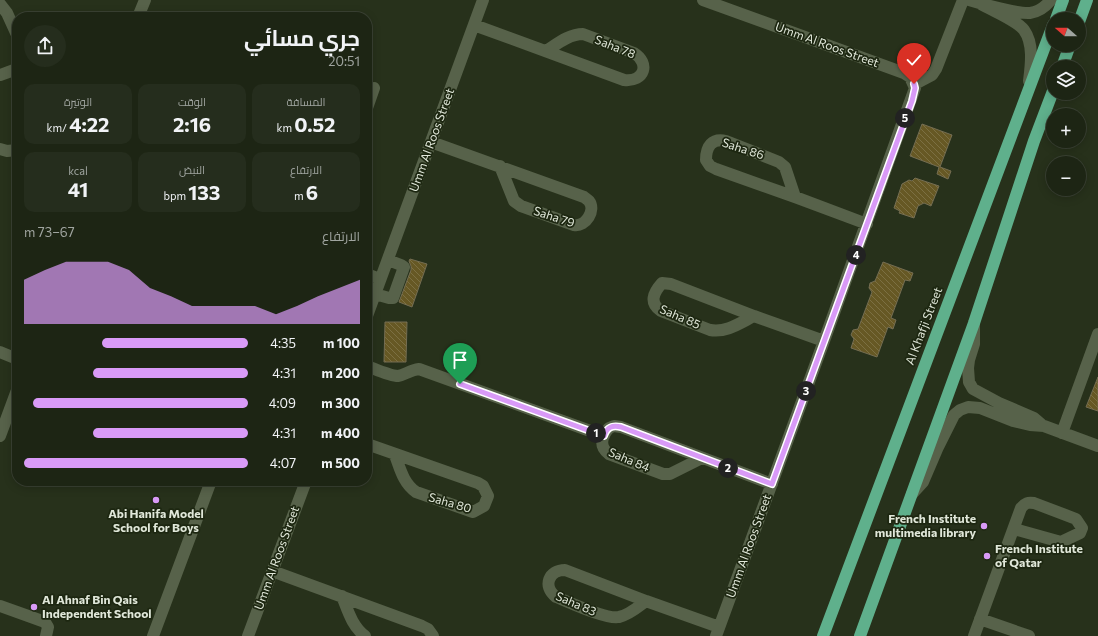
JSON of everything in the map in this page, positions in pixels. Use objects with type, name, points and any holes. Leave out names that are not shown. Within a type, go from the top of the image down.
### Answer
[{"type":"highway","points":[[1059,12],[1063,0]]},
{"type":"highway","points":[[1083,12],[1087,0]]},
{"type":"highway","name":"Al Khafji Street","points":[[823,636],[1046,44]]},
{"type":"highway","points":[[860,636],[974,323],[1034,141],[1050,100]]},
{"type":"street","points":[[140,12],[145,0]]},
{"type":"street","name":"Umm Al Roos Street","points":[[372,302],[483,0]]},
{"type":"street","name":"Umm Al Roos Street","points":[[703,0],[904,73],[910,77],[915,88],[912,101],[717,631]]},
{"type":"street","points":[[914,84],[932,75],[936,69],[963,0]]},
{"type":"street","points":[[969,0],[981,4],[1030,13],[1039,10],[1051,0]]},
{"type":"street","points":[[0,4],[12,24]]},
{"type":"street","points":[[981,4],[1016,23],[1026,33],[1030,47],[1031,64],[1029,88]]},
{"type":"street","name":"Saha 78","points":[[474,25],[624,80],[631,81],[637,79],[641,76],[643,69],[643,63],[640,57],[634,53],[583,34],[575,34],[570,36],[546,51]]},
{"type":"street","points":[[0,76],[12,72]]},
{"type":"street","points":[[372,94],[374,88]]},
{"type":"street","name":"Saha 86","points":[[795,197],[785,167],[779,162],[726,141],[713,141],[709,147],[706,160],[710,166],[716,169],[867,224]]},
{"type":"street","name":"Saha 79","points":[[431,142],[500,166],[584,197],[589,200],[591,205],[591,211],[588,219],[584,224],[579,226],[521,206],[514,201],[500,166]]},
{"type":"street","points":[[0,149],[12,150]]},
{"type":"street","points":[[375,294],[393,298],[404,267],[388,260]]},
{"type":"street","points":[[372,276],[380,279]]},
{"type":"street","name":"Saha 85","points":[[754,316],[725,330],[714,330],[661,311],[656,308],[653,302],[654,296],[662,283],[671,284],[824,341]]},
{"type":"street","points":[[974,323],[974,344],[968,368],[969,382],[973,389],[999,403],[1034,418],[1044,426]]},
{"type":"street","points":[[1062,432],[1098,334]]},
{"type":"street","points":[[0,352],[12,357]]},
{"type":"street","points":[[372,368],[397,376],[419,369],[604,436]]},
{"type":"street","points":[[0,436],[12,404]]},
{"type":"street","points":[[912,494],[923,482],[954,415],[960,410],[968,407],[980,408],[1012,421],[1044,426],[1098,446]]},
{"type":"street","name":"Saha 84","points":[[702,458],[670,474],[662,474],[609,454],[602,446],[604,436],[609,428],[614,426],[621,427],[772,484]]},
{"type":"street","name":"Saha 80","points":[[372,446],[478,483],[483,486],[488,496],[484,506],[474,512],[416,492],[409,488],[395,455]]},
{"type":"street","points":[[153,636],[209,486]]},
{"type":"street","name":"Umm Al Roos Street","points":[[248,636],[304,486]]},
{"type":"street","points":[[974,636],[1021,508],[1024,504],[1030,502],[1076,520],[1082,528],[1080,533],[1061,542],[1014,529]]},
{"type":"street","name":"Saha 83","points":[[646,601],[627,614],[617,618],[607,616],[556,597],[550,592],[548,587],[549,580],[556,572],[566,570],[646,601],[717,631]]},
{"type":"street","points":[[272,571],[422,626],[428,629],[433,636]]},
{"type":"street","points":[[342,596],[354,625],[358,631],[365,636]]},
{"type":"street","points":[[0,606],[45,622],[48,627],[46,636]]},
{"type":"street","points":[[980,619],[1029,636]]},
{"type":"building","points":[[922,124],[952,135],[940,167],[951,171],[948,179],[937,174],[939,167],[910,156]]},
{"type":"building","points":[[915,178],[939,186],[931,206],[924,203],[918,206],[914,218],[899,213],[900,211],[894,208],[902,184],[909,180],[912,181]]},
{"type":"building","points":[[410,259],[427,264],[412,307],[399,302],[411,270]]},
{"type":"building","points":[[883,262],[913,273],[910,281],[905,280],[891,318],[896,320],[893,329],[888,327],[877,357],[851,348],[854,339],[851,335],[853,330],[858,329],[872,292],[869,288],[870,283],[875,281]]},
{"type":"building","points":[[385,322],[407,322],[406,362],[384,362]]},
{"type":"building","points":[[1098,377],[1098,411],[1086,407]]},
{"type":"place","name":"Abi Hanifa Model School for Boys","points":[[156,500]]},
{"type":"place","name":"French Institute multimedia library","points":[[984,526]]},
{"type":"place","name":"French Institute of Qatar","points":[[987,556]]},
{"type":"place","name":"Al Ahnaf Bin Qais Independent School","points":[[34,607]]},
{"type":"route","points":[[460,384],[604,436],[605,432],[609,428],[614,426],[621,427],[772,484],[912,101],[915,88],[914,84]]}]
